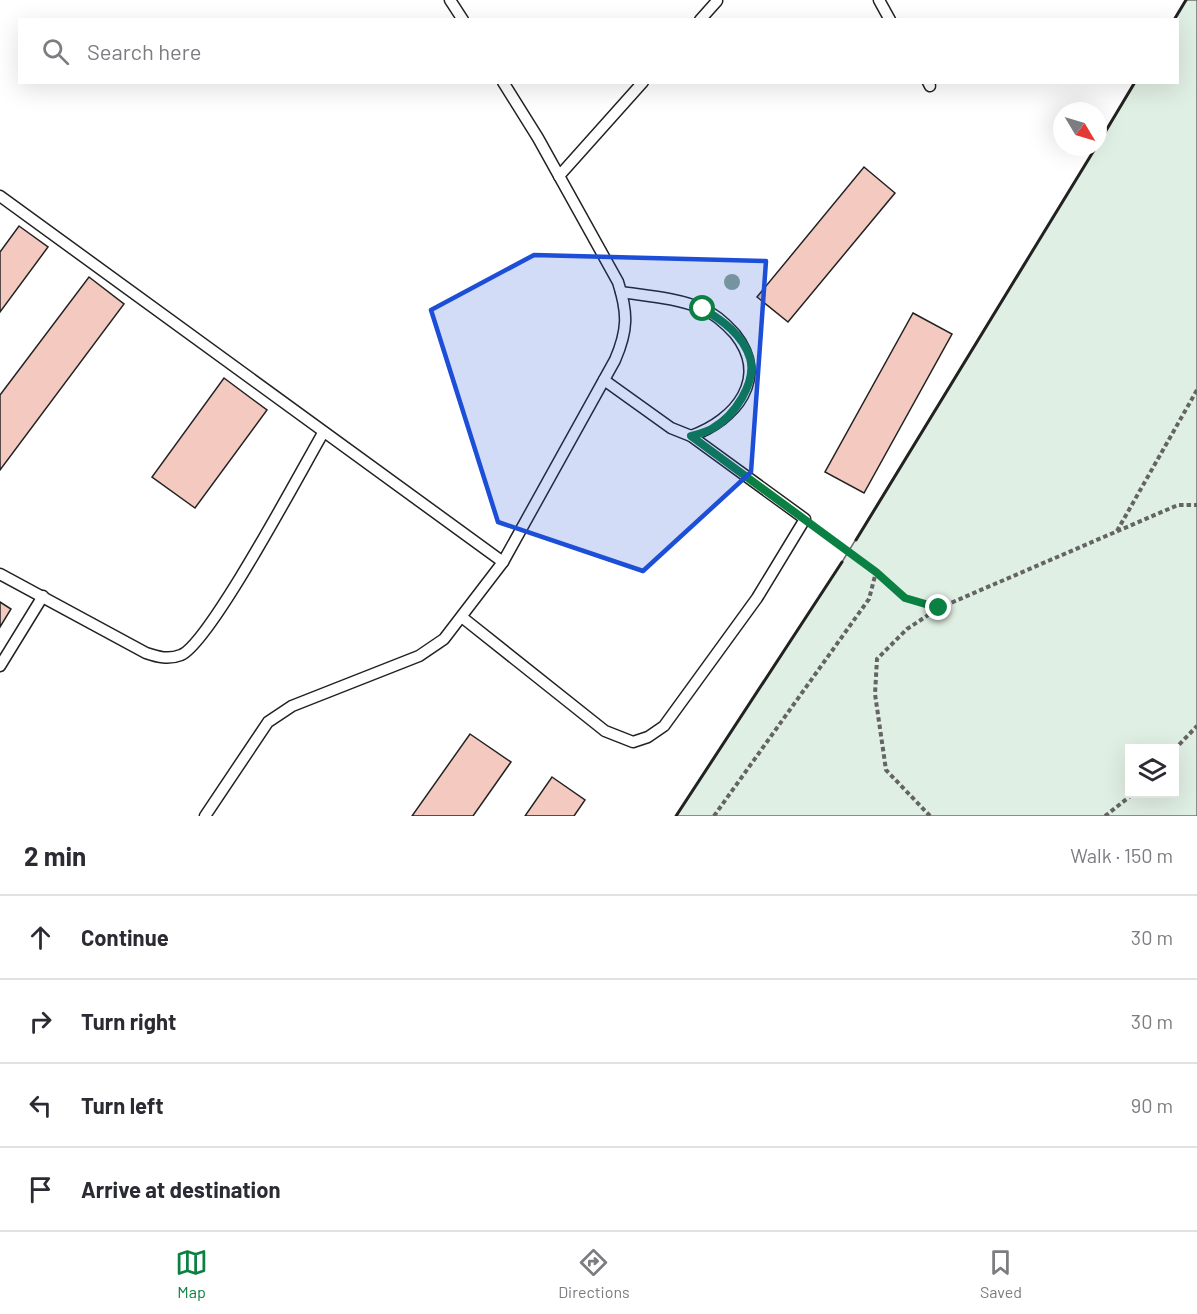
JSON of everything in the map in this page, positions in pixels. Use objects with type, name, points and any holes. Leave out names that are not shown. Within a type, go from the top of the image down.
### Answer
[{"type":"lane","points":[[450,0],[462,18]]},
{"type":"lane","points":[[879,0],[889,18]]},
{"type":"lane","points":[[702,18],[717,1]]},
{"type":"lane","points":[[205,816],[268,722],[292,706],[419,656],[444,639],[463,618],[502,562],[604,380],[626,335],[626,307],[621,292],[559,176],[504,84]]},
{"type":"lane","points":[[559,176],[641,84]]},
{"type":"lane","points":[[0,196],[502,562]]},
{"type":"lane","points":[[621,292],[703,309],[726,323],[750,358],[750,377],[742,397],[726,418],[712,429],[691,436]]},
{"type":"lane","points":[[463,618],[605,731],[633,742],[648,738],[671,717],[757,598],[805,519],[691,436],[671,428],[604,380]]},
{"type":"lane","points":[[0,574],[146,653],[162,659],[182,655],[196,644],[236,584],[323,433]]},
{"type":"lane","points":[[0,666],[43,596]]},
{"type":"path","points":[[1116,531],[1197,390]]},
{"type":"path","points":[[930,816],[886,771],[876,682],[877,659],[907,629],[939,608],[1178,506],[1197,505]]},
{"type":"path","points":[[805,519],[876,572],[905,598],[939,608]]},
{"type":"path","points":[[714,816],[869,599],[876,572]]},
{"type":"path","points":[[1179,745],[1197,726]]},
{"type":"path","points":[[1105,816],[1128,798]]},
{"type":"highlighted area","points":[[534,255],[766,261],[751,472],[643,571],[498,522],[431,310]]},
{"type":"green space","points":[[1186,0],[1197,0],[1197,816],[676,816],[842,562],[1090,156],[1107,156],[1107,129],[1134,84],[1179,84],[1179,18],[1175,18]]},
{"type":"building","points":[[864,167],[895,193],[788,322],[757,297]]},
{"type":"building","points":[[19,226],[48,247],[0,312],[0,252]]},
{"type":"building","points":[[89,277],[124,304],[0,470],[0,395]]},
{"type":"building","points":[[913,313],[952,334],[864,493],[825,472]]},
{"type":"building","points":[[224,378],[267,410],[195,508],[152,477]]},
{"type":"building","points":[[0,602],[11,609],[0,627]]},
{"type":"building","points":[[470,734],[511,762],[473,816],[412,816]]},
{"type":"building","points":[[552,777],[585,800],[574,816],[525,816]]},
{"type":"wall","points":[[1175,18],[1186,0]]},
{"type":"wall","points":[[1107,129],[1134,84]]},
{"type":"wall","points":[[856,540],[1091,156]]},
{"type":"wall","points":[[676,816],[842,562]]},
{"type":"route","points":[[703,309],[726,323],[740,340],[750,358],[750,377],[742,397],[726,418],[712,429],[691,436],[876,572],[905,598],[939,608]]}]
